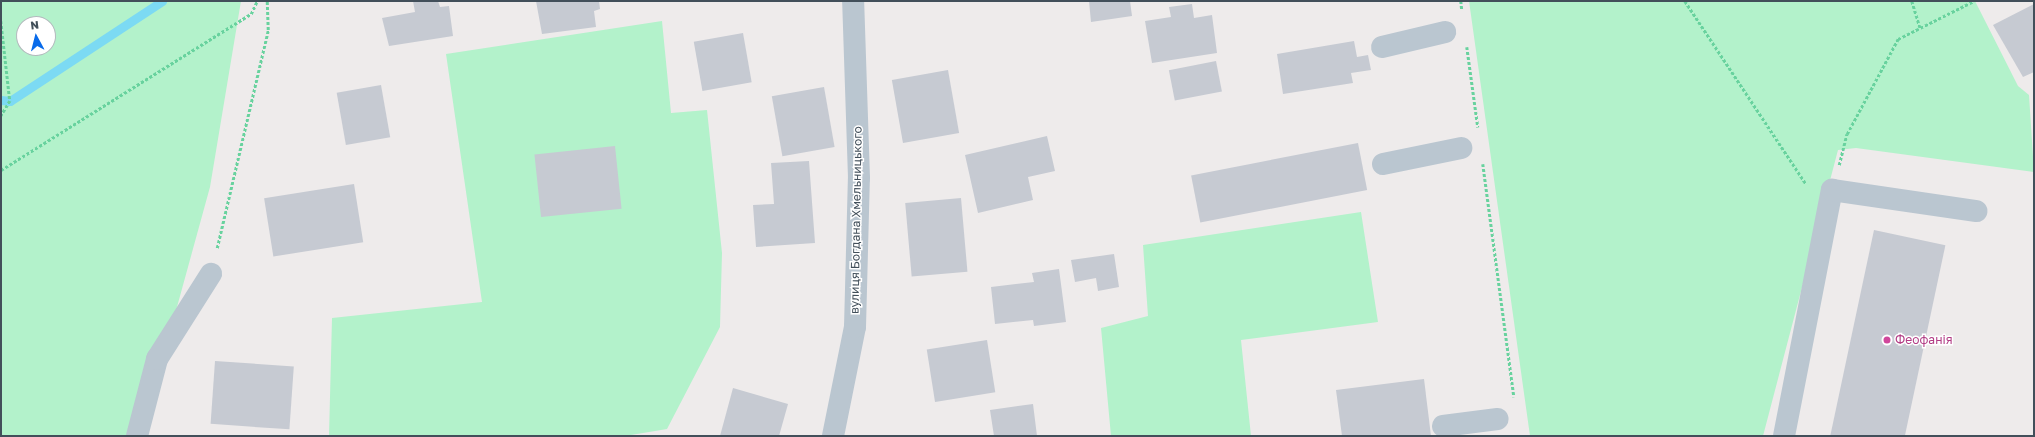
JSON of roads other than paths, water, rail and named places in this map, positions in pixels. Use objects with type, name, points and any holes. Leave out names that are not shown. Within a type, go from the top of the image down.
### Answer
[{"type":"street","name":"вулиця Богдана Хмельницького","points":[[834,436],[855,327],[859,178],[853,1]]},
{"type":"street","points":[[1382,47],[1445,32]]},
{"type":"street","points":[[1383,164],[1461,148]]},
{"type":"street","points":[[1784,436],[1832,190],[1976,211]]},
{"type":"street","points":[[137,436],[157,359],[211,274]]},
{"type":"street","points":[[1443,426],[1498,419]]},
{"type":"waterway","points":[[1,100],[10,101],[162,1]]},
{"type":"place","name":"Феофанія","points":[[1887,340]]}]
